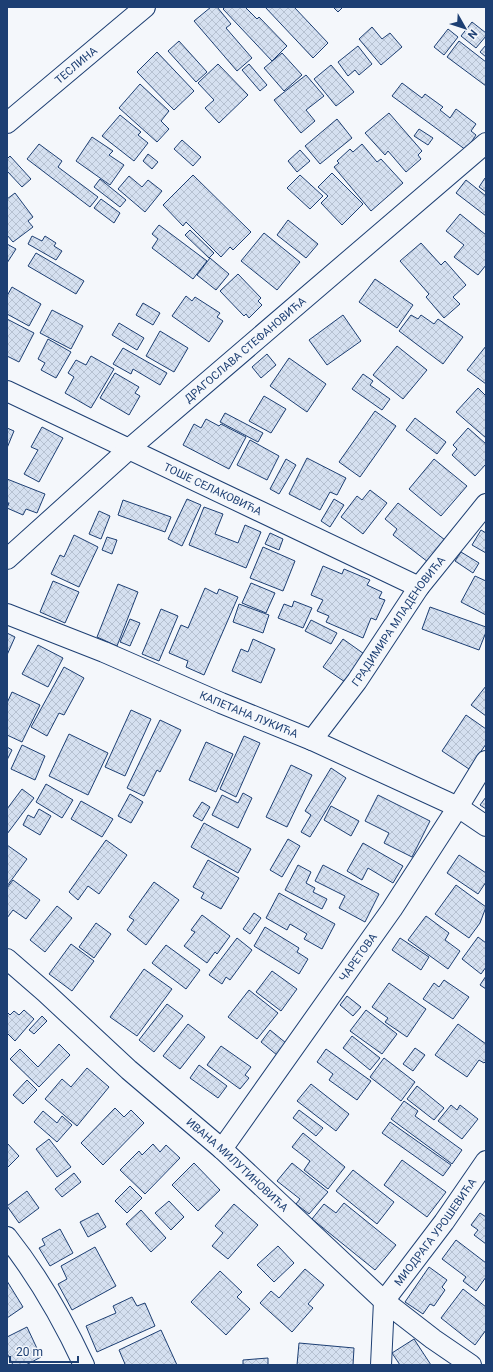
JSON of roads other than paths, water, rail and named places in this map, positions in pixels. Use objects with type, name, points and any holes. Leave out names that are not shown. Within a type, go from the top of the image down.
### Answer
[{"type":"street","name":"ТЕСЛИНА","points":[[7,123],[145,7]]},
{"type":"street","name":"ДРАГОСЛАВА СТЕФАНОВИЋА","points":[[7,559],[129,449],[486,143]]},
{"type":"street","name":"ТОШЕ СЕЛАКОВИЋА","points":[[7,391],[419,587]]},
{"type":"street","name":"ГРАДИМИРА МЛАДЕНОВИЋА","points":[[312,740],[356,681],[419,587],[486,504]]},
{"type":"street","name":"КАПЕТАНА ЛУКИЋА","points":[[7,614],[104,652],[221,703],[312,740],[458,807],[486,826]]},
{"type":"street","name":"ЧАРЕТОВА","points":[[222,1149],[392,909],[486,761]]},
{"type":"street","name":"ИВАНА МИЛУТИНОВИЋА","points":[[7,959],[40,987],[129,1070],[222,1149],[384,1301],[433,1339],[472,1365]]},
{"type":"street","name":"МИОДРАГА УРОШЕВИЋА","points":[[384,1301],[444,1222],[486,1161]]},
{"type":"street","points":[[7,1237],[25,1259],[58,1313],[84,1365]]},
{"type":"street","points":[[381,1365],[384,1301]]}]
